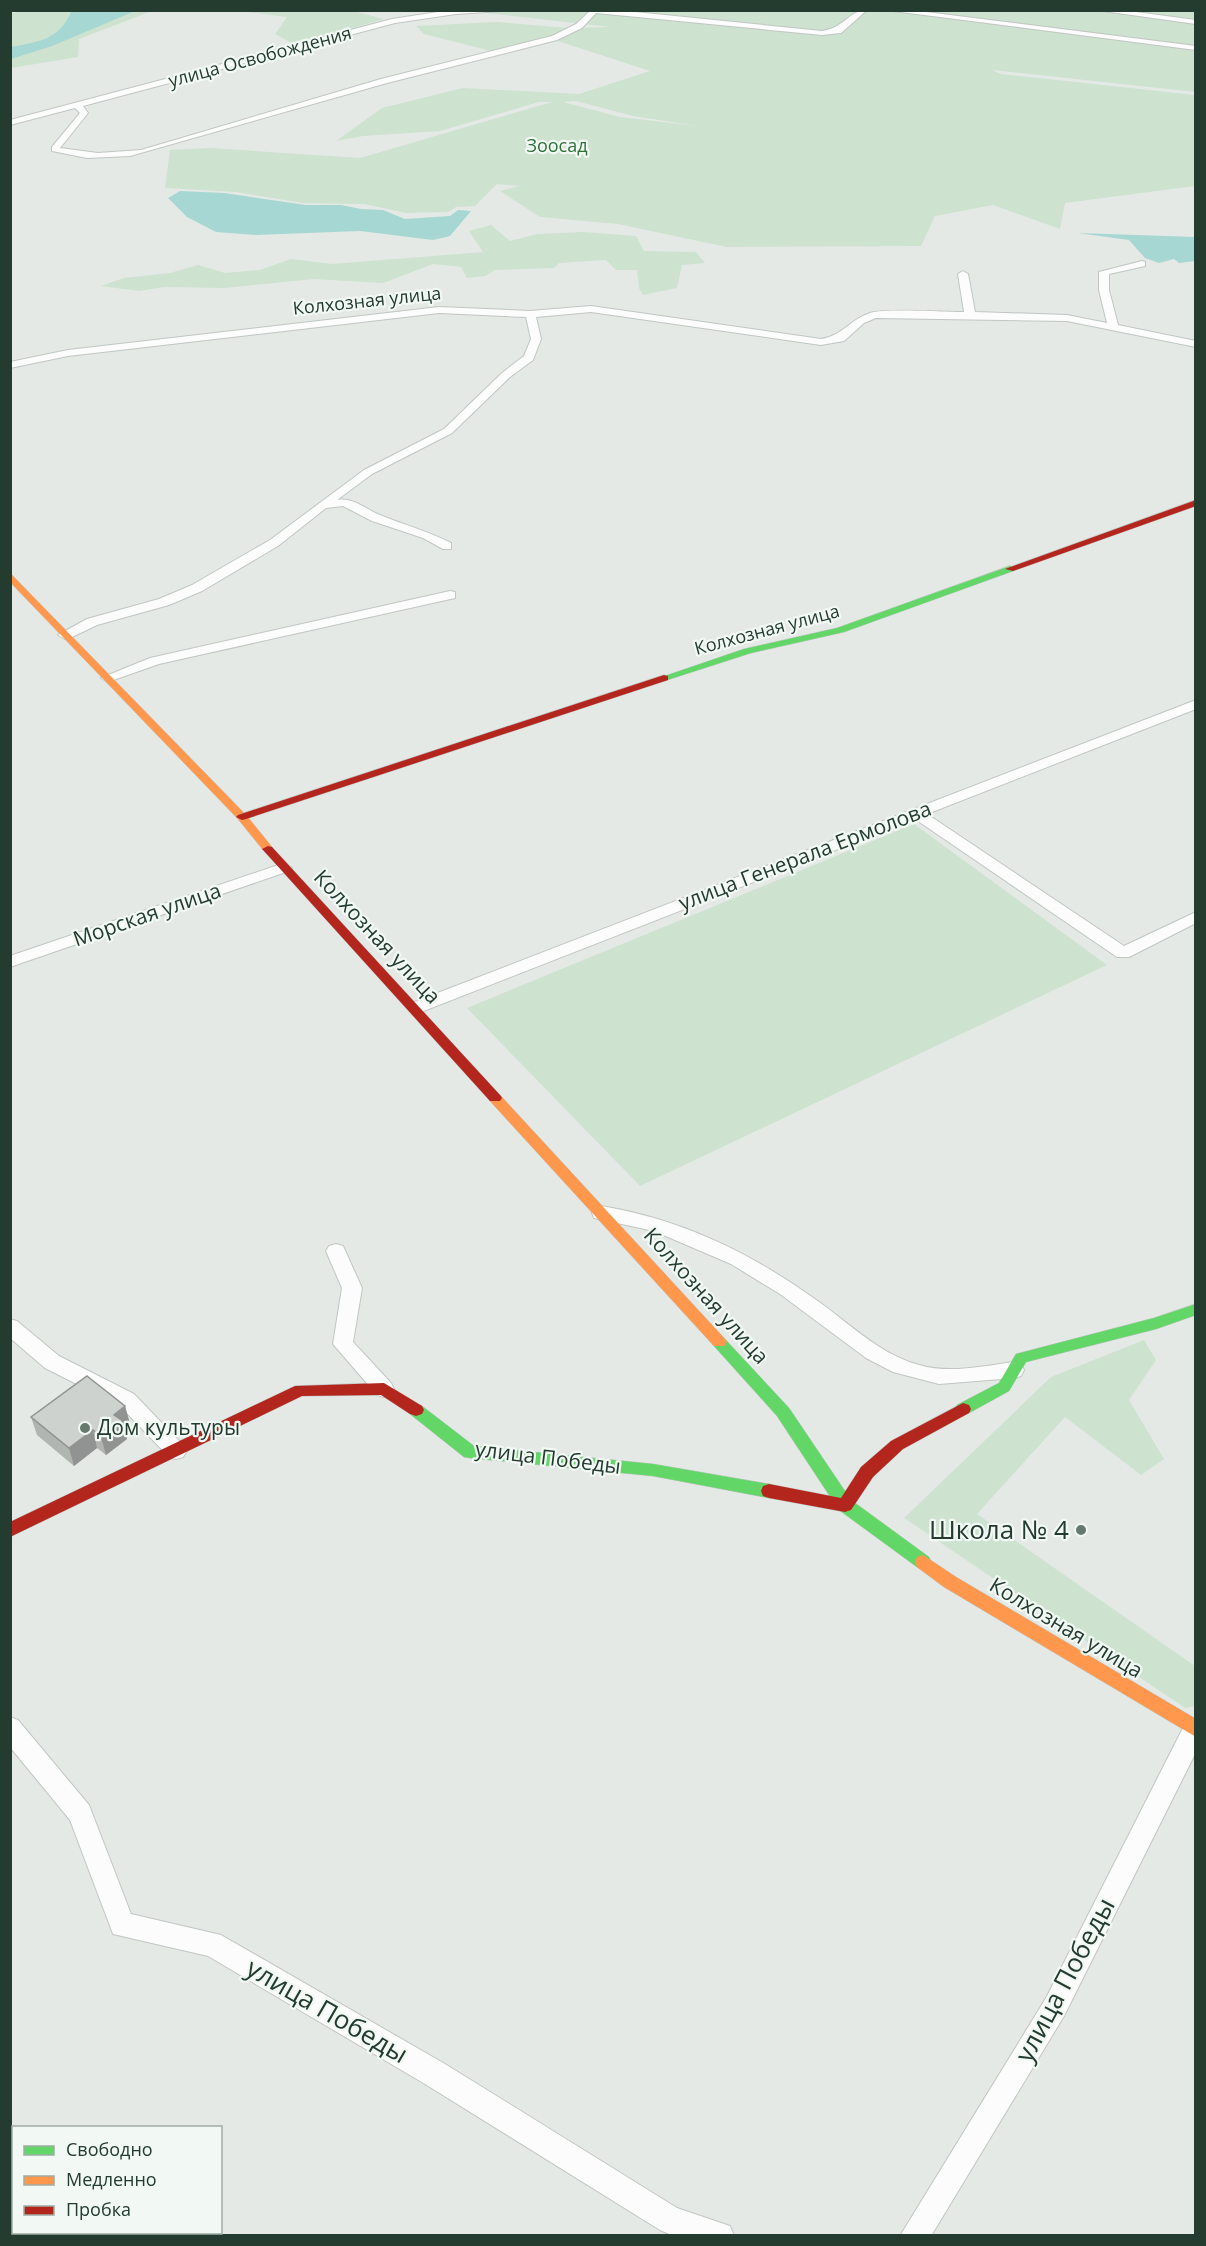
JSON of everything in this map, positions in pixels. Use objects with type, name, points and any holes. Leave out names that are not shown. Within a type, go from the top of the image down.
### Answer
[{"type":"street","name":"улица Освобождения","points":[[10,123],[395,21],[456,12],[513,10]]},
{"type":"street","points":[[588,10],[822,33],[838,31],[864,10]]},
{"type":"street","points":[[888,10],[1196,48]]},
{"type":"street","points":[[1099,10],[1196,22]]},
{"type":"street","points":[[77,105],[84,113],[55,149],[79,156],[108,157],[142,152],[384,81],[506,48],[554,38],[579,26],[594,11]]},
{"type":"street","points":[[1113,326],[1104,290],[1104,272],[1142,264]]},
{"type":"street","points":[[963,274],[970,315]]},
{"type":"street","name":"Колхозная улица","points":[[10,365],[68,353],[439,310],[530,314],[591,309],[821,342],[840,339],[860,321],[874,315],[1067,318],[1196,344]]},
{"type":"street","points":[[65,634],[92,622],[164,602],[197,588],[274,543],[368,472],[448,431],[506,375],[529,358],[536,339],[530,314]]},
{"type":"street","points":[[323,505],[345,502],[376,518],[427,535],[447,546]]},
{"type":"street","name":"Колхозная улица","points":[[242,817],[748,651],[840,630],[1196,502]]},
{"type":"street","name":"Колхозная улица","points":[[10,576],[242,817],[284,868],[415,1008],[783,1412],[844,1505],[950,1582],[1195,1735]]},
{"type":"street","points":[[108,678],[155,661],[450,595]]},
{"type":"street","name":"улица Генерала Ермолова","points":[[415,1008],[1196,704]]},
{"type":"street","points":[[916,813],[1123,953],[1196,917]]},
{"type":"street","name":"Морская улица","points":[[10,962],[284,868]]},
{"type":"street","points":[[601,1212],[621,1215],[671,1229],[728,1252],[775,1280],[888,1361],[916,1373],[958,1377],[1014,1370]]},
{"type":"street","points":[[336,1251],[352,1288],[343,1344],[384,1389]]},
{"type":"street","points":[[844,1505],[867,1472],[897,1445],[1004,1387],[1021,1358],[1156,1323],[1196,1309]]},
{"type":"street","points":[[10,1326],[52,1362],[127,1400],[176,1451]]},
{"type":"street","points":[[11,1530],[300,1390],[384,1389]]},
{"type":"street","name":"улица Победы","points":[[384,1389],[470,1452],[653,1470],[844,1505]]},
{"type":"street","name":"улица Победы","points":[[10,1728],[80,1813],[123,1925],[212,1944],[435,2074],[670,2220],[720,2235]]},
{"type":"street","name":"улица Победы","points":[[914,2235],[1055,2007],[1195,1735]]},
{"type":"green space","points":[[24,10],[152,11],[79,39],[78,57],[11,68],[10,14]]},
{"type":"green space","points":[[240,11],[353,11],[384,19],[295,45],[275,34],[287,17]]},
{"type":"green space","name":"Зоосад","points":[[469,11],[1195,11],[1195,92],[992,70],[1001,74],[1195,95],[1195,186],[1065,203],[1060,229],[993,205],[935,216],[921,246],[727,247],[618,224],[540,217],[500,191],[520,186],[497,184],[475,206],[456,207],[448,212],[406,213],[364,204],[303,203],[236,192],[165,188],[170,150],[210,148],[360,158],[552,102],[539,102],[440,131],[363,136],[336,141],[382,108],[463,88],[579,94],[650,71],[558,41],[503,54],[424,34],[416,26],[497,22],[568,28],[610,27]],"holes":[[[576,101],[633,116],[697,126],[620,117],[563,102]]]},
{"type":"green space","points":[[491,225],[510,241],[537,234],[583,232],[636,236],[644,251],[696,252],[705,263],[682,265],[677,288],[643,295],[639,288],[637,270],[616,270],[606,260],[559,263],[554,268],[495,270],[485,276],[467,278],[461,267],[433,264],[383,283],[314,279],[225,288],[164,287],[139,291],[101,286],[124,278],[170,273],[198,265],[225,273],[260,270],[291,259],[332,264],[483,252],[469,231]]},
{"type":"green space","points":[[914,824],[1107,965],[640,1186],[467,1008]]},
{"type":"green space","points":[[1144,1340],[1156,1360],[1129,1400],[1164,1459],[1141,1475],[1065,1417],[977,1514],[1195,1666],[1195,1706],[1185,1708],[904,1518],[1051,1377]]},
{"type":"water","points":[[135,11],[52,46],[11,59],[11,47],[47,38],[60,29],[71,12]]},
{"type":"water","points":[[180,191],[224,193],[306,205],[341,205],[383,210],[405,219],[450,216],[458,210],[471,211],[450,236],[433,240],[360,231],[256,235],[216,232],[187,217],[168,198]]},
{"type":"water","points":[[1078,233],[1195,237],[1195,261],[1179,263],[1174,259],[1159,263],[1145,258],[1129,240]]},
{"type":"building","points":[[87,1376],[125,1406],[114,1415],[123,1421],[101,1437],[93,1430],[69,1448],[31,1417]]},
{"type":"traffic: fast","points":[[664,678],[748,651],[840,630],[1010,569]]},
{"type":"traffic: fast","points":[[963,1409],[1004,1387],[1021,1358],[1156,1323],[1196,1309]]},
{"type":"traffic: fast","points":[[719,1342],[783,1412],[845,1505],[923,1562]]},
{"type":"traffic: fast","points":[[416,1410],[470,1452],[653,1470],[769,1491]]},
{"type":"traffic: slow","points":[[10,576],[242,817],[268,849]]},
{"type":"traffic: slow","points":[[495,1098],[719,1342]]},
{"type":"traffic: slow","points":[[923,1562],[950,1582],[1196,1729]]},
{"type":"traffic: jam","points":[[1010,569],[1196,503]]},
{"type":"traffic: jam","points":[[242,817],[664,678]]},
{"type":"traffic: jam","points":[[268,849],[495,1098]]},
{"type":"traffic: jam","points":[[10,1530],[300,1390],[384,1389],[416,1410]]},
{"type":"traffic: jam","points":[[769,1491],[845,1505],[867,1472],[897,1445],[963,1409]]},
{"type":"place","name":"Дом культуры","points":[[85,1428]]},
{"type":"place","name":"Школа № 4","points":[[1081,1530]]}]
